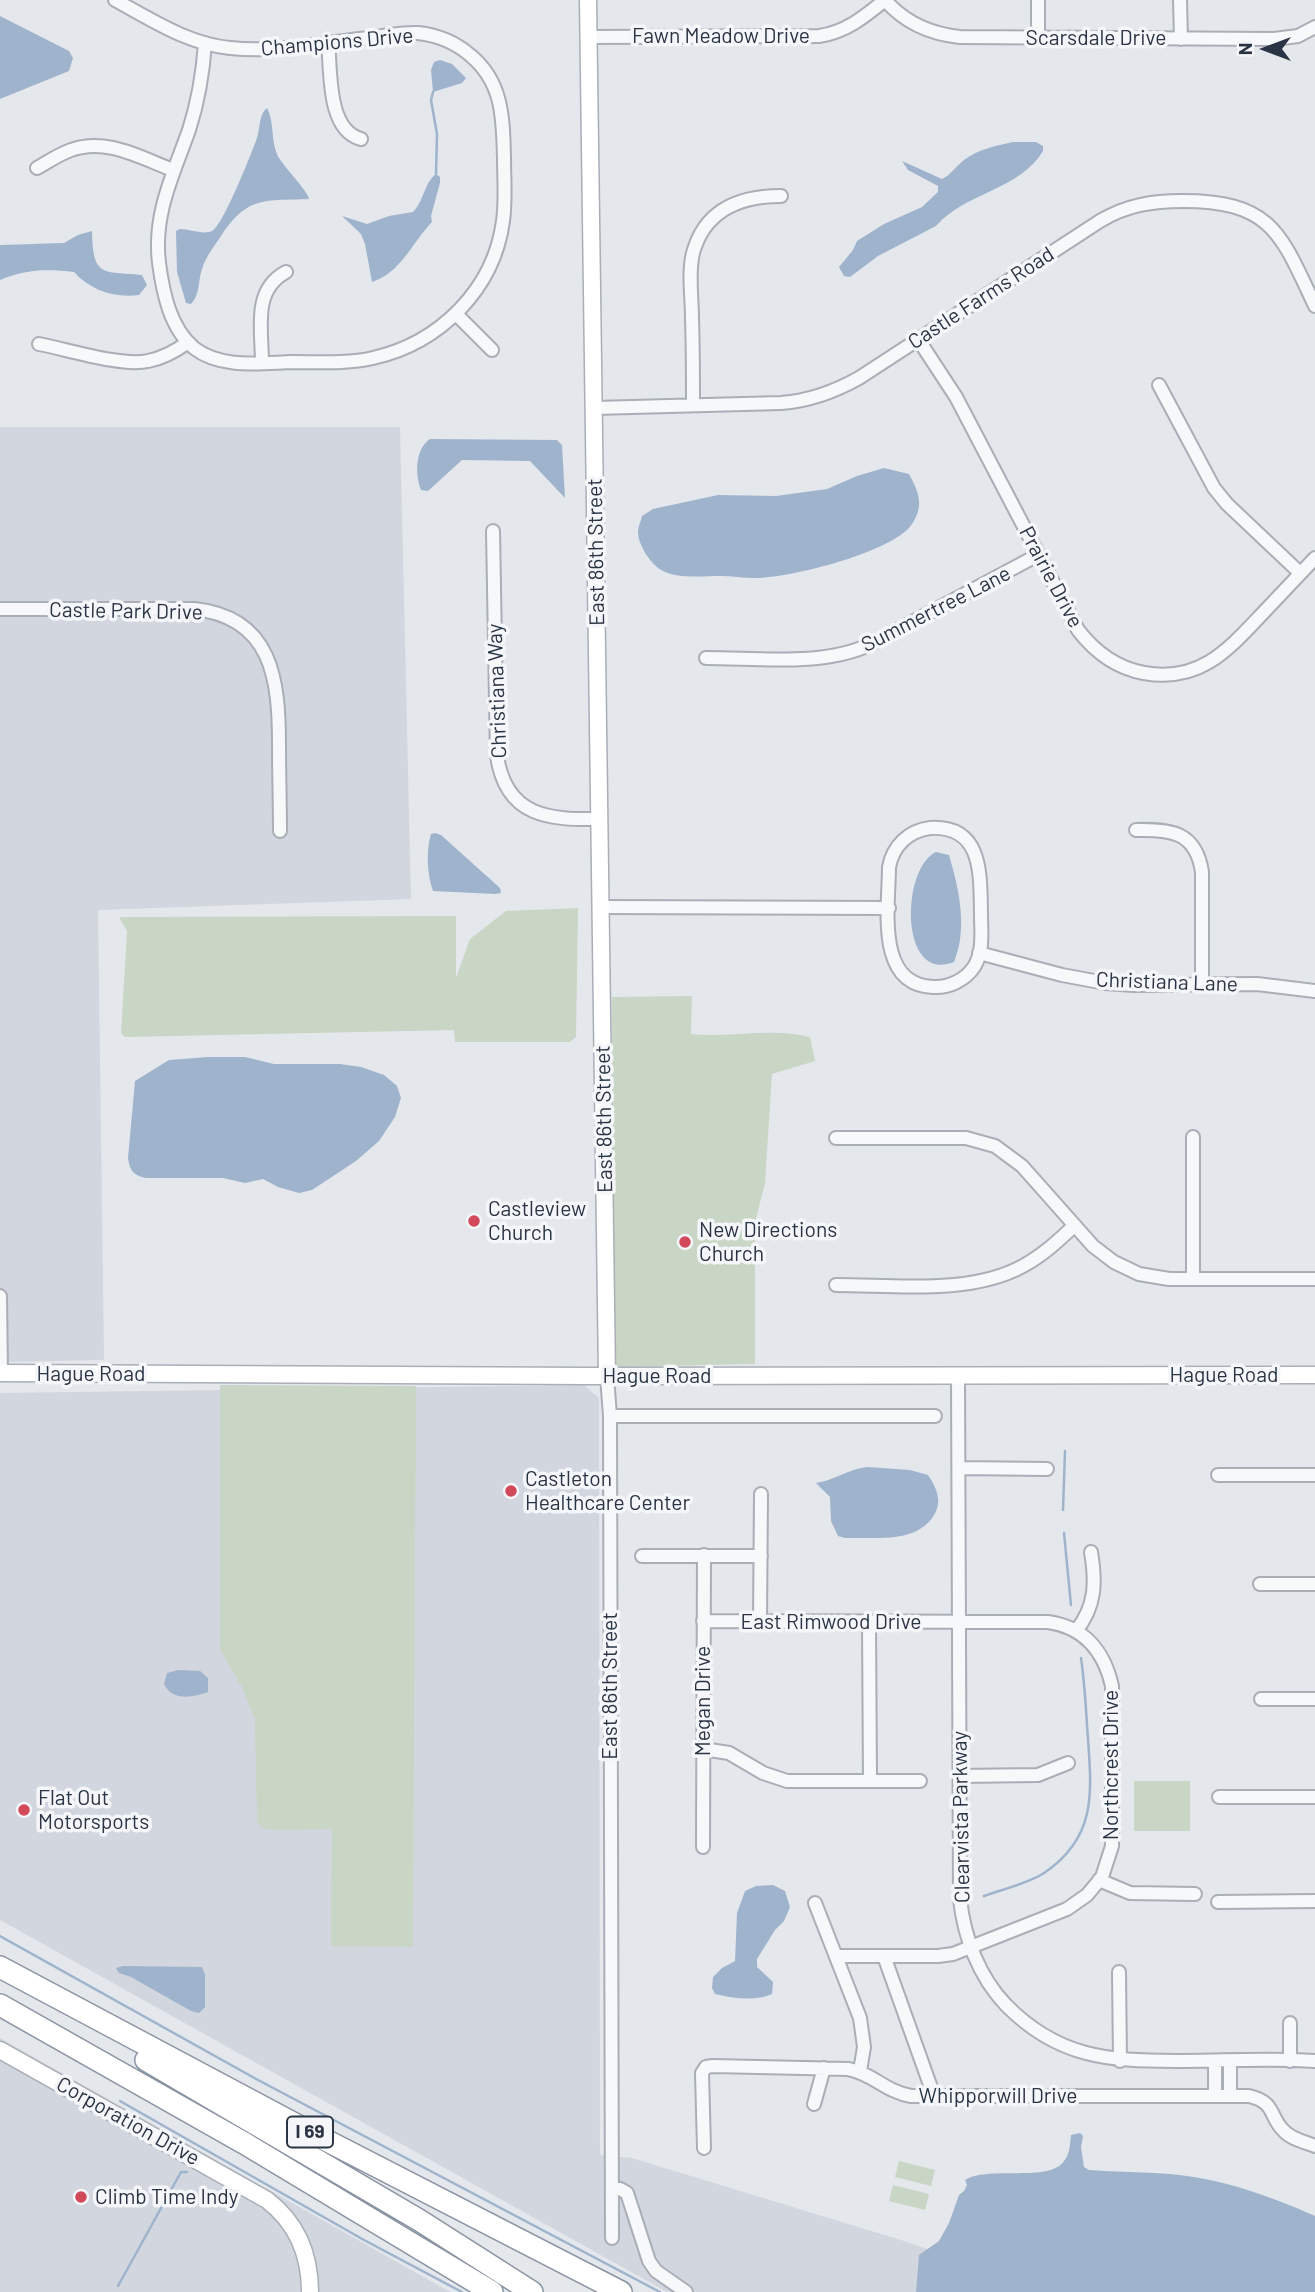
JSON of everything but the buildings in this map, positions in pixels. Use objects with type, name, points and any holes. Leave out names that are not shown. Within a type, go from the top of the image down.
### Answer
[{"type":"highway","points":[[8,1971],[148,2062],[419,2220],[531,2292]]},
{"type":"highway","name":"I 69","points":[[8,1971],[308,2131],[621,2292]]},
{"type":"highway","name":"I 69","points":[[0,2005],[244,2143],[492,2292]]},
{"type":"street","name":"Champions Drive","points":[[115,0],[174,32],[205,43],[251,49],[410,33],[433,36],[460,47],[478,62],[494,85],[501,103],[504,208],[500,235],[485,275],[457,314],[420,341],[384,356],[349,362],[227,362],[199,352],[188,342]]},
{"type":"street","name":"East 86th Street","points":[[588,0],[607,1376],[610,1416],[612,2238]]},
{"type":"street","name":"Fawn Meadow Drive","points":[[589,37],[819,36],[853,25],[885,0]]},
{"type":"street","name":"Scarsdale Drive","points":[[885,0],[910,22],[941,34],[965,37],[1279,39],[1298,36],[1315,27]]},
{"type":"street","points":[[1038,0],[1038,38]]},
{"type":"street","points":[[1180,0],[1181,39]]},
{"type":"street","points":[[328,42],[336,116],[348,134],[361,139]]},
{"type":"street","points":[[39,344],[133,363],[159,358],[188,342],[176,327],[170,312],[159,262],[159,224],[163,200],[199,94],[205,43]]},
{"type":"street","points":[[37,168],[69,150],[97,145],[120,150],[173,170]]},
{"type":"street","points":[[693,405],[692,267],[698,240],[711,220],[734,203],[756,197],[781,196]]},
{"type":"street","name":"Castle Farms Road","points":[[595,408],[781,403],[820,397],[846,386],[1100,221],[1127,208],[1161,201],[1220,202],[1234,205],[1256,216],[1274,231],[1288,250],[1315,306]]},
{"type":"street","points":[[262,362],[262,297],[272,281],[286,272]]},
{"type":"street","points":[[457,314],[492,350]]},
{"type":"street","name":"Prairie Drive","points":[[918,339],[956,397],[1086,641],[1116,664],[1156,675],[1189,671],[1218,657],[1233,645],[1315,558]]},
{"type":"street","points":[[1159,385],[1214,488],[1227,504],[1300,573]]},
{"type":"street","name":"Christiana Way","points":[[493,531],[497,756],[503,779],[519,802],[540,815],[558,820],[600,820]]},
{"type":"street","name":"Summertree Lane","points":[[706,658],[821,658],[849,653],[871,644],[1038,555]]},
{"type":"street","name":"Castle Park Drive","points":[[0,609],[194,609],[222,615],[247,630],[263,648],[276,680],[280,831]]},
{"type":"street","points":[[935,828],[953,831],[968,842],[978,859],[981,924],[979,953],[970,972],[951,985],[932,987],[914,983],[892,959],[889,946],[889,867],[895,849],[904,839],[920,830],[935,828]]},
{"type":"street","points":[[1136,830],[1173,832],[1189,842],[1198,854],[1202,872],[1202,985]]},
{"type":"street","points":[[601,907],[889,908]]},
{"type":"street","name":"Christiana Lane","points":[[979,953],[1062,975],[1105,983],[1257,984],[1315,992]]},
{"type":"street","points":[[1193,1137],[1193,1279]]},
{"type":"street","points":[[836,1138],[961,1138],[990,1144],[1003,1150],[1022,1166],[1102,1254],[1126,1269],[1157,1278],[1315,1279]]},
{"type":"street","points":[[836,1285],[951,1285],[988,1279],[1015,1270],[1036,1258],[1074,1226]]},
{"type":"street","points":[[0,1296],[1,1373]]},
{"type":"street","name":"Hague Road","points":[[1,1373],[1315,1375]]},
{"type":"street","name":"Clearvista Parkway","points":[[958,1376],[960,1899],[971,1947],[990,1985],[1001,2000],[1028,2026],[1074,2050],[1120,2061],[1315,2061]]},
{"type":"street","name":"Hague Road","points":[[610,1416],[936,1416]]},
{"type":"street","points":[[958,1468],[1047,1469]]},
{"type":"street","points":[[1218,1475],[1315,1475]]},
{"type":"street","points":[[761,1494],[761,1621]]},
{"type":"street","points":[[1076,1631],[1093,1601],[1095,1587],[1091,1552]]},
{"type":"street","name":"Megan Drive","points":[[703,1847],[704,1555]]},
{"type":"street","points":[[642,1556],[761,1556]]},
{"type":"street","points":[[1260,1584],[1315,1584]]},
{"type":"street","name":"East Rimwood Drive","points":[[704,1621],[959,1623]]},
{"type":"street","points":[[869,1622],[870,1781]]},
{"type":"street","name":"Northcrest Drive","points":[[836,1956],[943,1956],[971,1947],[1067,1909],[1087,1895],[1099,1881],[1111,1855],[1112,1686],[1103,1657],[1093,1644],[1076,1631],[1048,1622],[959,1623]]},
{"type":"street","points":[[1261,1699],[1315,1699]]},
{"type":"street","points":[[703,1749],[729,1753],[763,1773],[782,1780],[920,1781]]},
{"type":"street","points":[[960,1776],[1038,1775],[1068,1763]]},
{"type":"street","points":[[1219,1797],[1315,1797]]},
{"type":"street","points":[[1099,1881],[1130,1893],[1195,1894]]},
{"type":"street","points":[[1218,1902],[1315,1901]]},
{"type":"street","points":[[816,1903],[862,2027],[864,2047],[860,2071]]},
{"type":"street","points":[[884,1956],[934,2096]]},
{"type":"street","points":[[1119,1972],[1120,2061]]},
{"type":"street","points":[[1290,2023],[1290,2061]]},
{"type":"street","name":"Corporation Drive","points":[[0,2050],[259,2194],[275,2206],[301,2241],[307,2259],[310,2292]]},
{"type":"street","points":[[1215,2061],[1215,2096]]},
{"type":"street","points":[[1230,2061],[1230,2096]]},
{"type":"street","name":"Whipporwill Drive","points":[[704,2148],[702,2073],[706,2067],[713,2066],[860,2071],[895,2092],[907,2095],[1249,2096],[1262,2100],[1274,2112],[1284,2132],[1315,2146]]},
{"type":"street","points":[[814,2104],[824,2068]]},
{"type":"street","points":[[612,2189],[620,2189],[626,2193],[653,2267],[686,2292]]},
{"type":"shaded area","points":[[0,427],[400,427],[411,899],[98,910],[104,1360],[0,1362]]},
{"type":"shaded area","points":[[584,1385],[599,1398],[600,2155],[632,2158],[901,2240],[1026,2283],[1156,2292],[667,2292],[0,1920],[0,1393]]},
{"type":"shaded area","points":[[0,2038],[450,2292],[0,2292]]},
{"type":"green space","points":[[578,908],[576,1037],[570,1042],[455,1042],[454,1030],[125,1037],[121,1033],[127,931],[119,917],[456,916],[456,978],[470,939],[506,911]]},
{"type":"green space","points":[[692,996],[691,1034],[781,1033],[810,1037],[815,1061],[772,1074],[765,1183],[755,1222],[755,1364],[613,1367],[612,997]]},
{"type":"green space","points":[[220,1385],[416,1386],[413,1947],[331,1946],[332,1829],[272,1830],[262,1828],[257,1821],[255,1719],[243,1689],[220,1650]]},
{"type":"green space","points":[[1134,1781],[1190,1781],[1190,1831],[1134,1831]]},
{"type":"green space","points":[[899,2161],[935,2170],[931,2186],[895,2177]]},
{"type":"green space","points":[[893,2185],[929,2194],[925,2210],[889,2201]]},
{"type":"water","points":[[0,16],[69,51],[73,58],[69,71],[0,99]]},
{"type":"water","points":[[440,60],[452,64],[466,78],[462,83],[433,92],[431,70],[434,62]]},
{"type":"water","points":[[267,108],[279,158],[309,199],[259,203],[240,213],[208,256],[196,296],[191,304],[186,303],[177,272],[176,231],[180,229],[209,232],[217,226],[230,203],[257,138],[261,117]]},
{"type":"water","points":[[1013,142],[1036,142],[1043,146],[1043,151],[1021,175],[961,206],[936,226],[878,256],[850,277],[844,276],[839,267],[857,241],[884,224],[922,207],[938,192],[938,186],[908,170],[902,161],[942,179],[975,153]]},
{"type":"water","points":[[436,174],[440,177],[440,183],[431,216],[432,222],[391,272],[372,282],[361,234],[342,216],[367,224],[389,216],[413,212]]},
{"type":"water","points":[[92,231],[98,265],[109,272],[142,275],[147,285],[139,295],[104,292],[88,284],[74,272],[37,271],[0,280],[0,245],[64,243]]},
{"type":"water","points":[[430,439],[557,440],[562,445],[565,498],[530,461],[462,460],[428,491],[421,490],[418,477],[419,455]]},
{"type":"water","points":[[884,468],[909,474],[919,498],[916,517],[901,534],[884,544],[838,562],[769,577],[683,576],[669,574],[658,568],[640,543],[638,532],[642,516],[653,509],[718,495],[776,496],[827,489]]},
{"type":"water","points":[[431,834],[441,835],[500,888],[501,893],[433,891],[429,878],[428,855],[429,840]]},
{"type":"water","points":[[936,852],[949,855],[959,895],[961,936],[954,962],[936,964],[923,956],[915,941],[911,921],[916,879],[924,862]]},
{"type":"water","points":[[245,1057],[274,1064],[340,1064],[361,1067],[384,1075],[397,1086],[401,1098],[395,1117],[379,1141],[356,1161],[312,1190],[299,1193],[263,1179],[245,1183],[223,1178],[146,1178],[135,1174],[128,1158],[135,1081],[169,1060]]},
{"type":"water","points":[[867,1467],[910,1470],[928,1475],[936,1489],[938,1505],[927,1524],[917,1531],[894,1537],[838,1536],[831,1521],[830,1497],[816,1483]]},
{"type":"water","points":[[178,1670],[200,1671],[208,1678],[208,1692],[189,1697],[172,1693],[164,1684],[167,1673]]},
{"type":"water","points":[[773,1885],[785,1891],[790,1907],[784,1921],[775,1930],[757,1959],[757,1967],[773,1982],[772,1994],[751,1999],[715,1994],[712,1988],[713,1977],[735,1961],[737,1913],[745,1891],[756,1886]]},
{"type":"water","points":[[202,1967],[205,1974],[205,2007],[199,2013],[191,2011],[119,1973],[116,1968]]},
{"type":"water","points":[[1080,2133],[1083,2136],[1081,2147],[1084,2167],[1089,2170],[1170,2174],[1207,2179],[1263,2195],[1315,2216],[1315,2292],[916,2292],[919,2255],[939,2241],[959,2195],[967,2185],[965,2180],[989,2174],[1033,2173],[1056,2168],[1067,2155],[1071,2135]]},
{"type":"waterway","points":[[433,92],[431,100],[437,134],[436,174]]},
{"type":"waterway","points":[[1063,1510],[1065,1451]]},
{"type":"waterway","points":[[1064,1533],[1071,1605]]},
{"type":"waterway","points":[[984,1896],[1044,1873],[1061,1859],[1082,1830],[1090,1796],[1090,1778],[1081,1658]]},
{"type":"waterway","points":[[0,1936],[258,2080],[660,2292]]},
{"type":"waterway","points":[[120,2101],[364,2240],[462,2292]]},
{"type":"waterway","points":[[118,2286],[181,2172],[187,2172]]},
{"type":"place","name":"Castleview Church","points":[[474,1221]]},
{"type":"place","name":"New Directions Church","points":[[685,1242]]},
{"type":"place","name":"Castleton Healthcare Center","points":[[511,1491]]},
{"type":"place","name":"Flat Out Motorsports","points":[[24,1810]]},
{"type":"place","name":"Climb Time Indy","points":[[81,2197]]}]
